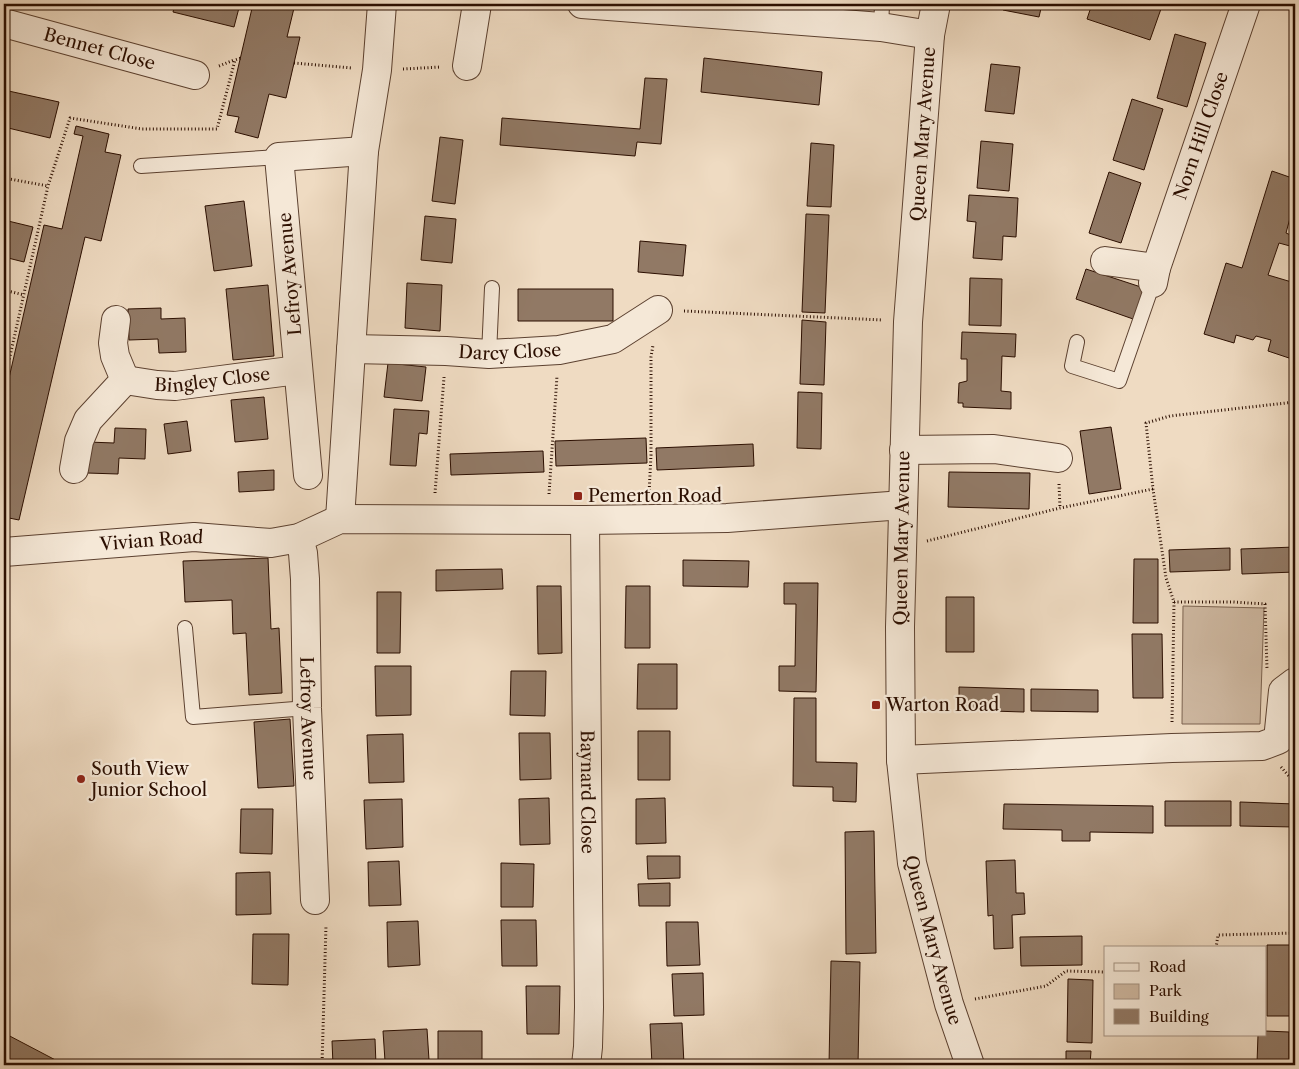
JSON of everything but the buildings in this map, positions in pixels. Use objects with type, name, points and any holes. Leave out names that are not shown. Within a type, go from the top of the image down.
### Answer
[{"type":"street","points":[[340,519],[364,151],[376,70],[382,4]]},
{"type":"street","points":[[467,66],[477,4]]},
{"type":"street","points":[[582,4],[881,16],[930,35]]},
{"type":"street","name":"Queen Mary Avenue","points":[[936,4],[930,35],[908,322],[900,626],[901,760],[912,863],[949,1004],[970,1065]]},
{"type":"street","name":"Norn Hill Close","points":[[1155,276],[1246,4]]},
{"type":"street","name":"Bennet Close","points":[[4,23],[195,75]]},
{"type":"street","points":[[279,157],[364,151]]},
{"type":"street","name":"Lefroy Avenue","points":[[279,157],[308,475]]},
{"type":"street","points":[[1106,261],[1155,276]]},
{"type":"street","name":"Darcy Close","points":[[351,349],[489,354],[558,350],[614,339],[658,310]]},
{"type":"street","points":[[74,469],[79,441],[88,420],[125,380],[115,356],[113,343],[116,320]]},
{"type":"street","name":"Bingley Close","points":[[125,380],[175,386],[298,370]]},
{"type":"street","points":[[904,450],[994,450],[1058,458]]},
{"type":"street","points":[[299,538],[340,519],[648,520],[727,518],[903,505]]},
{"type":"street","name":"Baynard Close","points":[[585,520],[589,1007],[586,1065]]},
{"type":"street","name":"Vivian Road","points":[[4,552],[194,537],[271,542],[299,538]]},
{"type":"street","name":"Lefroy Avenue","points":[[299,538],[303,552],[306,579],[307,708],[313,900]]},
{"type":"street","points":[[901,760],[1262,746],[1278,740],[1289,687]]},
{"type":"lane","points":[[141,166],[279,157]]},
{"type":"lane","points":[[1077,342],[1072,366],[1119,381],[1155,276]]},
{"type":"lane","points":[[489,354],[492,288]]},
{"type":"lane","points":[[185,628],[193,716],[307,708]]},
{"type":"path","points":[[4,383],[48,186],[70,118],[142,128],[217,130],[235,60],[240,58]]},
{"type":"path","points":[[294,63],[376,70],[467,66]]},
{"type":"path","points":[[4,178],[48,186]]},
{"type":"path","points":[[4,290],[24,295]]},
{"type":"path","points":[[648,520],[652,357],[658,310],[908,322]]},
{"type":"path","points":[[547,520],[558,350]]},
{"type":"path","points":[[433,520],[446,351]]},
{"type":"path","points":[[1172,748],[1174,602],[1166,578],[1153,489],[1146,423],[1170,416],[1295,402]]},
{"type":"path","points":[[922,542],[1060,508],[1153,489]]},
{"type":"path","points":[[1174,602],[1265,604],[1267,671],[1289,687]]},
{"type":"path","points":[[313,900],[322,1065]]},
{"type":"path","points":[[1216,946],[1218,935],[1295,934]]},
{"type":"path","points":[[949,1004],[1046,986],[1066,971],[1104,972]]},
{"type":"green space","points":[[1183,606],[1264,608],[1260,724],[1182,724]]},
{"type":"place","name":"Pemerton Road","points":[[578,496]]},
{"type":"place","name":"Warton Road","points":[[876,705]]},
{"type":"place","name":"South View Junior School","points":[[81,779]]}]
